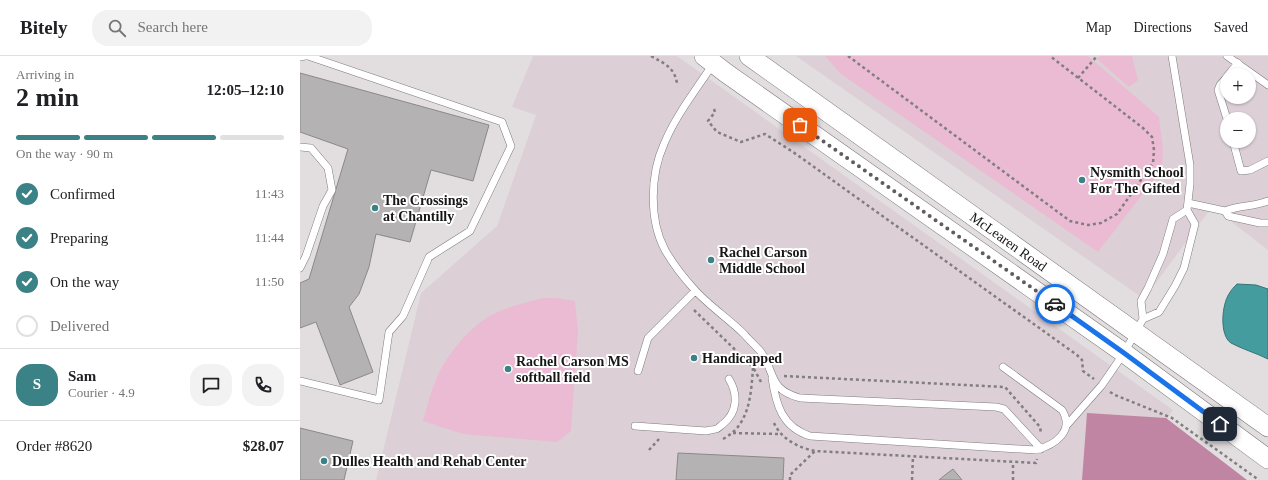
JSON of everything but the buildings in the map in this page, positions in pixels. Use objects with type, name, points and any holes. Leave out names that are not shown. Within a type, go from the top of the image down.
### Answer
[{"type":"main road","name":"McLearen Road","points":[[749,56],[1140,326],[1268,426]]},
{"type":"main road","name":"McLearen Road","points":[[712,59],[1124,353],[1268,459]]},
{"type":"lane","points":[[300,57],[306,56],[502,122],[511,146],[470,231],[429,257],[403,316],[388,332],[379,400],[300,381]]},
{"type":"lane","points":[[772,376],[778,405],[788,424],[799,432],[810,436],[1036,450],[1047,447],[1059,438],[1066,426],[1102,385],[1140,326],[1159,312],[1168,299],[1184,268],[1195,224],[1187,207],[1190,184],[1190,164],[1172,56]]},
{"type":"lane","points":[[1227,56],[1268,85]]},
{"type":"lane","points":[[712,59],[669,132],[658,157],[654,180],[655,217],[665,249],[672,261],[695,290],[740,330],[760,352],[781,390],[790,395],[800,398],[996,407],[1004,409],[1041,449]]},
{"type":"lane","points":[[1235,68],[1238,64]]},
{"type":"lane","points":[[1220,85],[1218,90],[1220,96]]},
{"type":"lane","points":[[300,147],[311,148],[328,168],[332,190],[323,206],[306,256],[300,268]]},
{"type":"lane","points":[[1235,148],[1241,171],[1250,170],[1268,161]]},
{"type":"lane","points":[[1140,326],[1141,301],[1164,254],[1173,218],[1187,207],[1225,211],[1234,207],[1251,206],[1268,201]]},
{"type":"lane","points":[[1225,211],[1228,216],[1260,223],[1268,223]]},
{"type":"lane","points":[[638,371],[648,338],[695,290]]},
{"type":"lane","points":[[1003,367],[1062,410],[1067,420],[1066,426]]},
{"type":"lane","points":[[635,426],[706,430],[716,429],[731,417],[734,411],[735,397],[729,379]]},
{"type":"path","points":[[651,56],[668,66],[675,74],[677,83]]},
{"type":"path","points":[[848,56],[1070,221],[1088,225],[1101,223],[1117,214],[1153,163],[1152,136],[1050,56]]},
{"type":"path","points":[[1078,78],[1097,56]]},
{"type":"path","points":[[714,109],[715,112],[708,121],[717,132],[741,142],[765,134],[1077,355],[1082,360],[1083,371],[1094,380]]},
{"type":"path","points":[[1110,391],[1172,418],[1259,480]]},
{"type":"path","points":[[733,433],[781,434]]},
{"type":"path","points":[[790,480],[790,475],[815,451]]},
{"type":"path","points":[[912,480],[913,456]]},
{"type":"path","points":[[1013,462],[1013,480]]},
{"type":"shaded area","name":"Rachel Carson Middle School","points":[[533,56],[677,56],[1173,410],[1123,480],[376,480],[421,293],[497,226],[536,115],[512,107]]},
{"type":"shaded area","name":"Nysmith School For The Gifted","points":[[796,56],[1268,56],[1268,250],[1212,207],[1144,299]]},
{"type":"shaded area","name":"Nysmith School For The Gifted","points":[[825,56],[1088,56],[1159,117],[1163,150],[1162,169],[1098,252],[841,74]]},
{"type":"shaded area","points":[[1100,56],[1132,56],[1138,80],[1129,87],[1097,59]]},
{"type":"shaded area","name":"Rachel Carson MS softball field","points":[[543,298],[556,298],[575,301],[578,332],[571,431],[557,442],[463,434],[423,421],[437,377],[446,360],[465,336],[480,322],[494,314]]},
{"type":"shaded area","points":[[1087,413],[1166,418],[1247,480],[1082,480]]},
{"type":"water","points":[[1237,284],[1256,285],[1268,289],[1268,359],[1231,343],[1227,339],[1223,327],[1223,312],[1230,293]]},
{"type":"way so far","points":[[800,125],[1055,304]]},
{"type":"place","name":"Nysmith School For The Gifted","points":[[1082,180]]},
{"type":"place","name":"The Crossings at Chantilly","points":[[375,208]]},
{"type":"place","name":"Rachel Carson Middle School","points":[[711,260]]},
{"type":"place","name":"Handicapped","points":[[694,358]]},
{"type":"place","name":"Rachel Carson MS softball field","points":[[508,369]]},
{"type":"place","name":"Dulles Health and Rehab Center","points":[[324,461]]},
{"type":"route","points":[[1055,304],[1220,424]]}]
